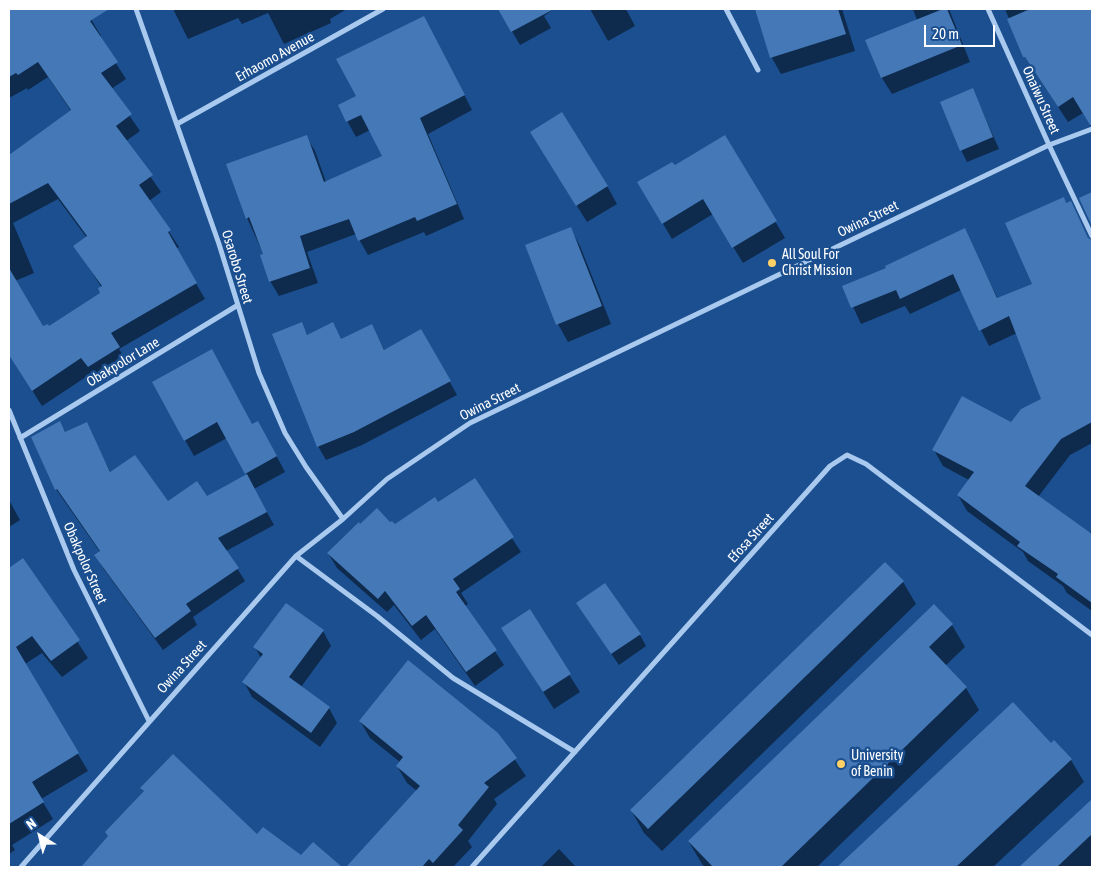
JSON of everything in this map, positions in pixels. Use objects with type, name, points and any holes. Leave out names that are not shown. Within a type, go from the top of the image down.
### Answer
[{"type":"street","name":"Osarobo Street","points":[[136,9],[219,244],[258,373],[285,433],[306,467],[343,518]]},
{"type":"street","name":"Erhaomo Avenue","points":[[177,124],[383,9]]},
{"type":"street","points":[[726,9],[758,70]]},
{"type":"street","name":"Onaiwu Street","points":[[988,9],[1092,236]]},
{"type":"street","name":"Owina Street","points":[[21,867],[296,556],[387,479],[470,423],[1049,145],[1092,129]]},
{"type":"street","name":"Obakpolor Lane","points":[[20,438],[238,305]]},
{"type":"street","name":"Obakpolor Street","points":[[9,410],[74,570],[149,721]]},
{"type":"street","name":"Efosa Street","points":[[472,867],[830,466],[847,455],[866,464],[1092,635]]},
{"type":"street","points":[[296,556],[377,616],[453,678],[575,752]]},
{"type":"building","points":[[9,9],[109,9],[90,21],[118,62],[101,73],[132,114],[116,126],[153,175],[139,185],[171,230],[168,232],[197,283],[111,333],[120,347],[88,367],[81,358],[32,391],[9,355],[9,268],[43,326],[48,324],[49,326],[100,293],[98,288],[102,286],[73,246],[87,236],[48,183],[9,204],[9,155],[71,110],[38,62],[18,75],[16,73],[9,77]]},
{"type":"building","points":[[498,9],[554,9],[511,32]]},
{"type":"building","points":[[755,9],[838,9],[846,34],[770,58]]},
{"type":"building","points":[[947,9],[962,45],[881,78],[865,40]]},
{"type":"building","points":[[1030,9],[1092,9],[1092,125],[1090,125],[1073,97],[1058,107],[1025,57],[1023,57],[1007,19]]},
{"type":"building","points":[[424,16],[465,95],[420,118],[457,204],[417,221],[415,217],[358,241],[349,219],[300,236],[310,268],[269,282],[260,255],[263,254],[249,217],[246,219],[226,164],[307,135],[324,182],[382,156],[361,115],[346,122],[338,105],[356,96],[336,59]]},
{"type":"building","points":[[973,88],[993,137],[960,151],[940,102]]},
{"type":"building","points":[[562,112],[608,186],[576,206],[530,132]]},
{"type":"building","points":[[725,135],[777,221],[732,248],[703,199],[662,224],[637,182],[672,162],[675,165]]},
{"type":"building","points":[[1092,192],[1092,226],[1079,198]]},
{"type":"building","points":[[1064,197],[1066,203],[1071,201],[1088,238],[1092,240],[1092,422],[1061,439],[1025,486],[1092,534],[1092,603],[1056,577],[1058,574],[1017,546],[1020,542],[957,495],[974,472],[932,450],[962,396],[1011,422],[1021,409],[1041,399],[1009,316],[979,331],[953,274],[900,299],[896,290],[851,308],[842,286],[886,268],[885,266],[965,228],[997,298],[1032,284],[1005,223]]},
{"type":"building","points":[[571,227],[602,306],[556,325],[525,245]]},
{"type":"building","points":[[302,322],[307,335],[333,322],[341,339],[372,324],[384,350],[421,329],[451,381],[354,432],[317,447],[272,334]]},
{"type":"building","points":[[212,349],[252,424],[258,421],[277,456],[245,474],[217,422],[184,441],[152,382]]},
{"type":"building","points":[[60,421],[65,432],[87,422],[110,472],[135,455],[168,501],[197,481],[207,496],[247,474],[267,512],[218,538],[239,568],[186,604],[191,611],[155,638],[94,555],[100,551],[57,489],[55,490],[31,437]]},
{"type":"building","points":[[475,478],[514,537],[453,579],[460,589],[456,592],[497,650],[466,672],[426,615],[412,626],[385,591],[378,599],[327,553],[359,522],[360,524],[377,508],[390,522],[392,521],[395,524],[435,497],[438,502]]},
{"type":"building","points":[[23,558],[80,640],[51,661],[32,636],[16,647],[79,753],[32,782],[44,802],[9,824],[9,568]]},
{"type":"building","points":[[885,562],[904,581],[648,829],[630,810]]},
{"type":"building","points":[[605,583],[641,634],[611,654],[576,603]]},
{"type":"building","points":[[286,603],[324,630],[289,677],[330,707],[311,733],[242,682],[263,654],[253,647]]},
{"type":"building","points":[[934,604],[953,624],[929,647],[967,687],[781,867],[713,867],[688,841]]},
{"type":"building","points":[[530,609],[571,674],[543,692],[501,628]]},
{"type":"building","points":[[408,660],[498,733],[517,758],[484,783],[489,787],[458,825],[463,830],[433,863],[429,859],[422,867],[346,867],[420,786],[396,766],[403,757],[359,721]]},
{"type":"building","points":[[1013,702],[1051,743],[1054,740],[1072,759],[956,867],[837,867]]},
{"type":"building","points":[[173,754],[257,834],[263,827],[301,855],[313,842],[342,867],[81,867],[108,836],[105,832],[144,791],[140,788]]},
{"type":"building","points":[[1092,799],[1092,834],[1057,867],[1019,867]]},
{"type":"place","name":"All Soul For Christ Mission","points":[[772,263]]},
{"type":"place","name":"University of Benin","points":[[841,764]]}]
